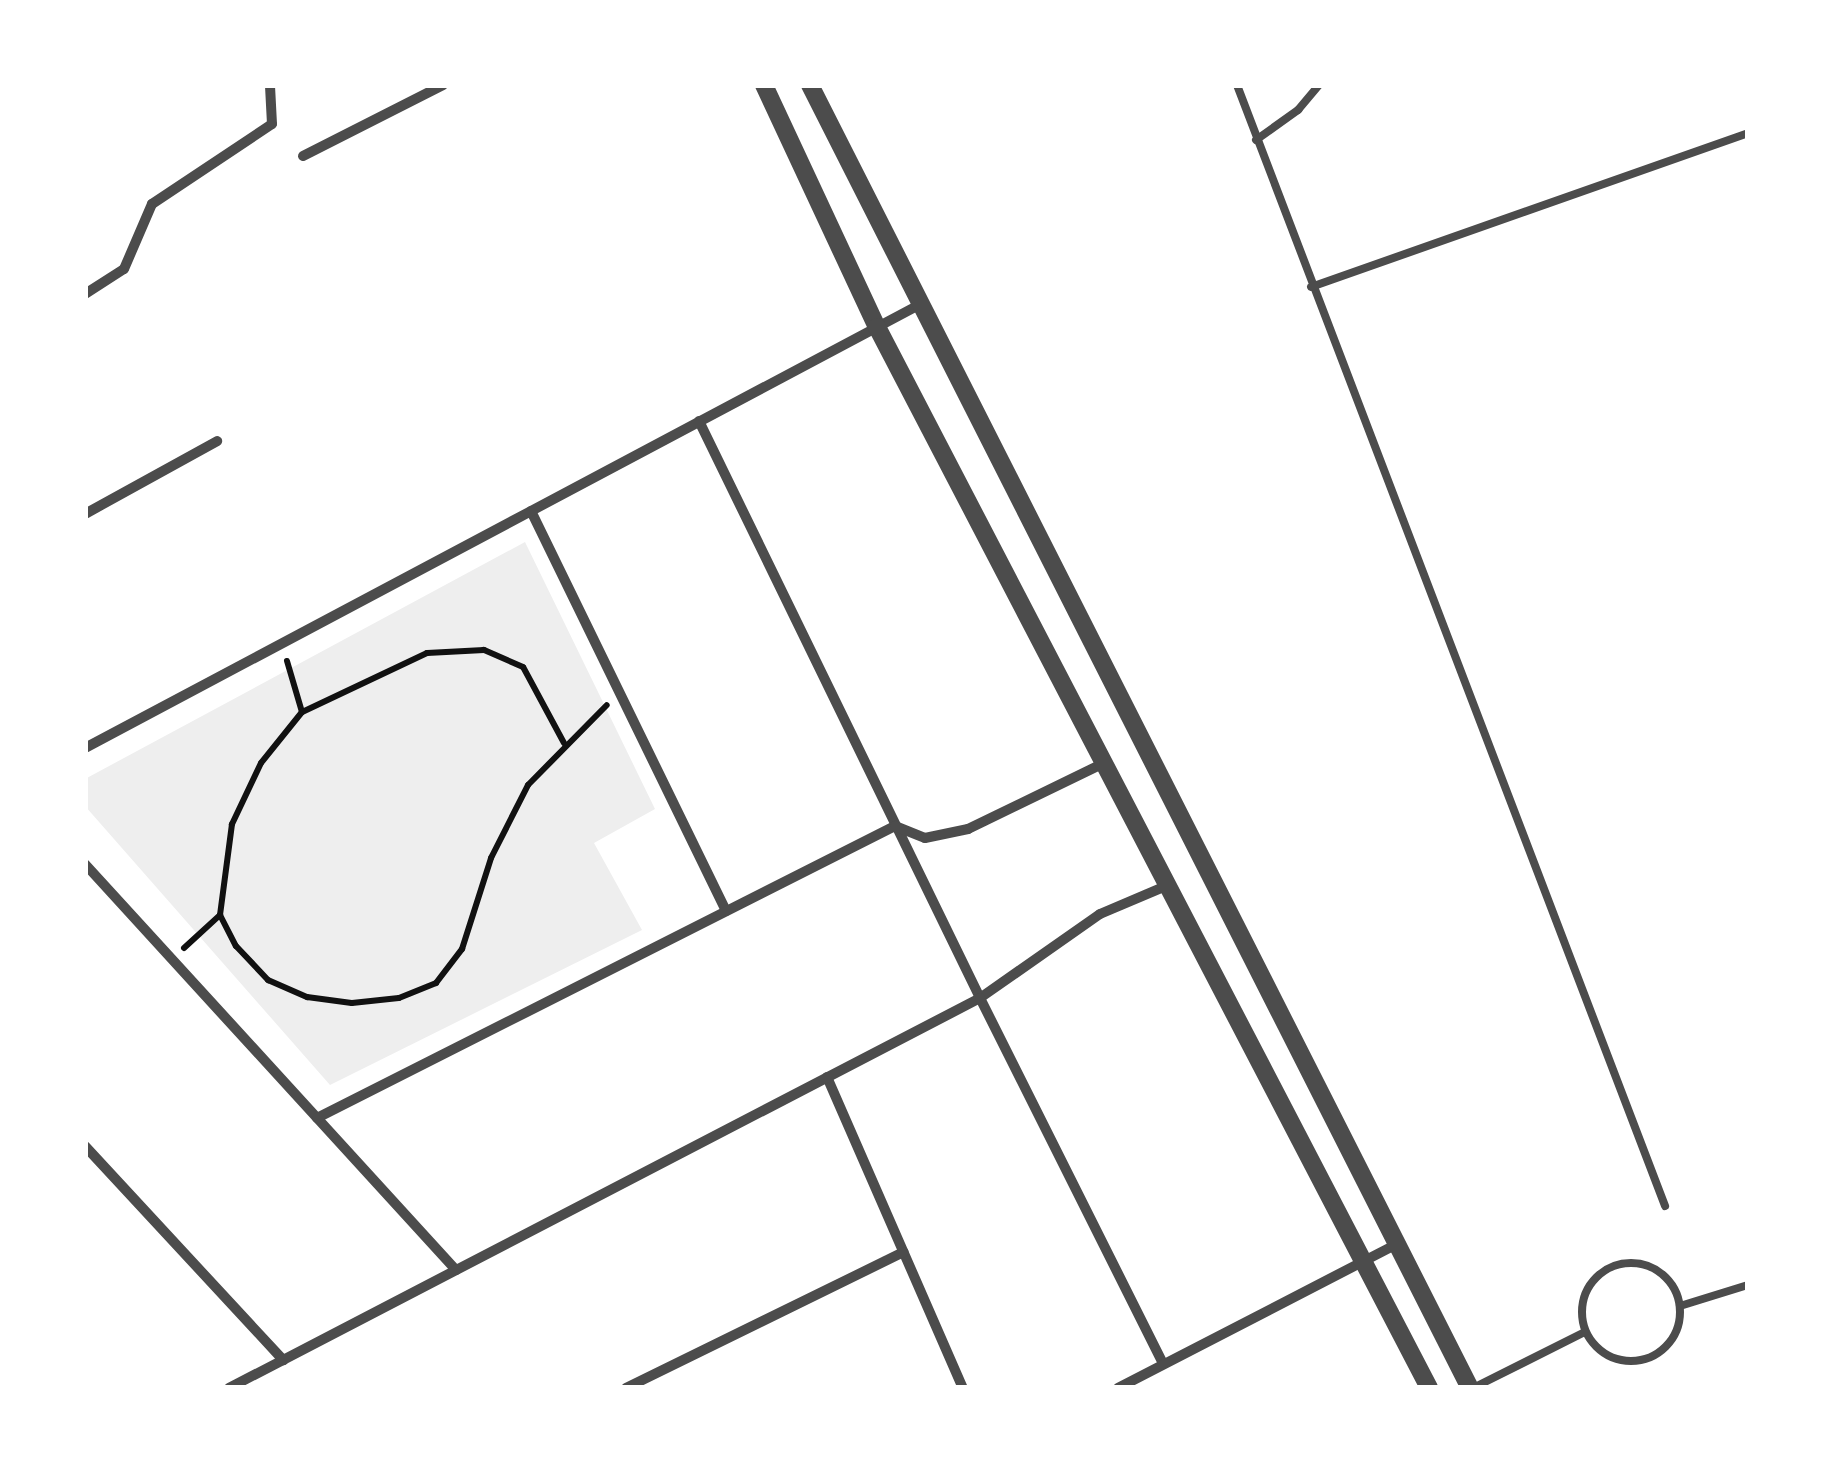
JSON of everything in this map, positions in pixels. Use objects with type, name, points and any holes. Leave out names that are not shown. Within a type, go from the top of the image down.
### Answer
[{"type":"street","points":[[85,294],[124,269],[152,204],[272,124],[270,85]]},
{"type":"street","points":[[304,156],[443,85]]},
{"type":"street","points":[[764,85],[877,327],[1429,1388]]},
{"type":"street","points":[[810,85],[1471,1388]]},
{"type":"street","points":[[85,748],[919,305]]},
{"type":"street","points":[[699,421],[1163,1364]]},
{"type":"street","points":[[85,514],[217,440]]},
{"type":"street","points":[[531,511],[726,911]]},
{"type":"street","points":[[317,1118],[895,826],[925,838],[968,829],[1102,764]]},
{"type":"street","points":[[85,864],[456,1270]]},
{"type":"street","points":[[229,1388],[980,998],[1100,914],[1166,886]]},
{"type":"street","points":[[827,1077],[963,1388]]},
{"type":"street","points":[[85,1146],[283,1360]]},
{"type":"street","points":[[1118,1388],[1396,1245]]},
{"type":"street","points":[[626,1388],[904,1252]]},
{"type":"lane","points":[[1236,85],[1665,1206]]},
{"type":"lane","points":[[1256,140],[1298,110],[1319,85]]},
{"type":"lane","points":[[1311,287],[1748,133]]},
{"type":"lane","points":[[1618,1264],[1658,1271],[1680,1306],[1668,1346],[1644,1360],[1603,1354],[1585,1332],[1586,1290],[1618,1264]]},
{"type":"lane","points":[[1680,1306],[1748,1285]]},
{"type":"lane","points":[[1471,1388],[1585,1332]]},
{"type":"path","points":[[281,644],[302,712]]},
{"type":"path","points":[[564,743],[524,667],[484,650],[428,653],[302,712],[260,763],[232,824],[220,915],[236,946],[268,980],[307,997],[352,1003],[399,998],[436,983],[452,970],[462,949],[491,858],[528,785],[564,743],[620,694]]},
{"type":"path","points":[[172,959],[220,915]]},
{"type":"shaded area","points":[[525,542],[655,809],[594,843],[642,930],[330,1085],[85,806],[85,779]]}]
